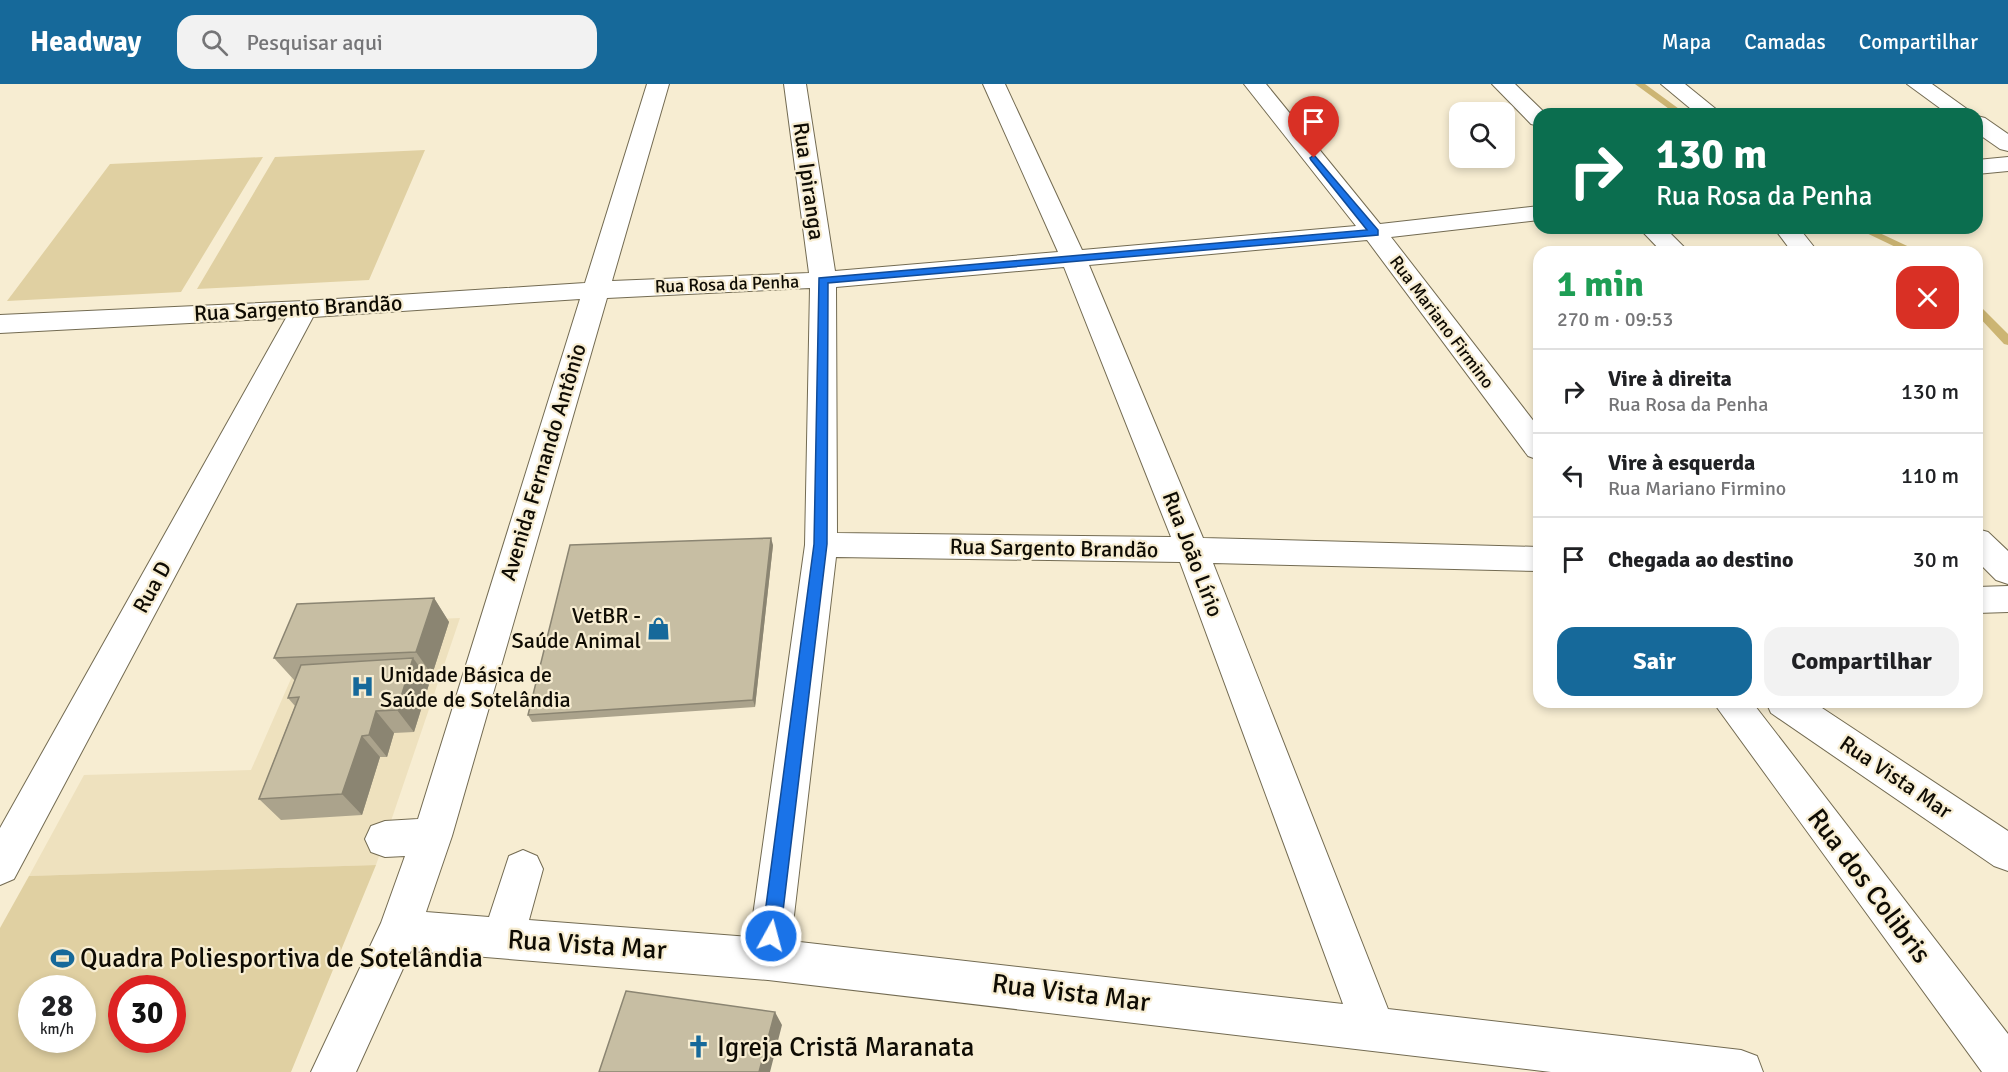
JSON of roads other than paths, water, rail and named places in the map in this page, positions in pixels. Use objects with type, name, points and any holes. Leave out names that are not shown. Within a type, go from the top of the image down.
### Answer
[{"type":"street","name":"Avenida Fernando Antônio","points":[[333,1072],[399,930],[432,836],[658,84]]},
{"type":"street","name":"Rua Ipiranga","points":[[768,959],[820,544],[823,280],[795,84]]},
{"type":"street","name":"Rua João Lírio","points":[[994,84],[1074,260],[1192,550],[1375,1031]]},
{"type":"street","name":"Rua Mariano Firmino","points":[[1255,84],[1374,232],[1533,441]]},
{"type":"street","points":[[1503,84],[1533,113]]},
{"type":"street","points":[[1672,84],[1703,108]]},
{"type":"street","points":[[1918,84],[1954,108]]},
{"type":"street","points":[[1983,127],[2008,144]]},
{"type":"street","points":[[1983,166],[2008,164]]},
{"type":"street","name":"Rua Rosa da Penha","points":[[596,290],[823,280],[1074,260],[1374,232],[1533,214]]},
{"type":"street","points":[[1657,234],[1670,246]]},
{"type":"street","points":[[1791,234],[1800,246]]},
{"type":"street","name":"Rua Sargento Brandão","points":[[3,327],[596,290]]},
{"type":"street","name":"Rua D","points":[[0,866],[304,309]]},
{"type":"street","name":"Rua Sargento Brandão","points":[[820,544],[1533,559]]},
{"type":"street","points":[[1983,547],[2008,571]]},
{"type":"street","points":[[1983,600],[2008,599]]},
{"type":"street","name":"Rua dos Colibris","points":[[1736,708],[2008,1070]]},
{"type":"street","name":"Rua Vista Mar","points":[[1793,708],[2008,853]]},
{"type":"street","points":[[385,839],[432,836]]},
{"type":"street","points":[[503,938],[523,869]]},
{"type":"street","name":"Rua Vista Mar","points":[[399,930],[768,959],[1375,1031],[1633,1065],[1741,1072]]},
{"type":"waterway","points":[[1639,84],[1673,108]]},
{"type":"waterway","points":[[1874,234],[1902,246]]},
{"type":"waterway","points":[[1983,315],[2008,341]]},
{"type":"place","name":"VetBR - Saúde Animal","points":[[659,628]]},
{"type":"place","name":"Unidade Básica de Saúde de Sotelândia","points":[[362,687]]},
{"type":"place","name":"Quadra Poliesportiva de Sotelândia","points":[[62,958]]},
{"type":"place","name":"Igreja Cristã Maranata","points":[[699,1047]]}]
